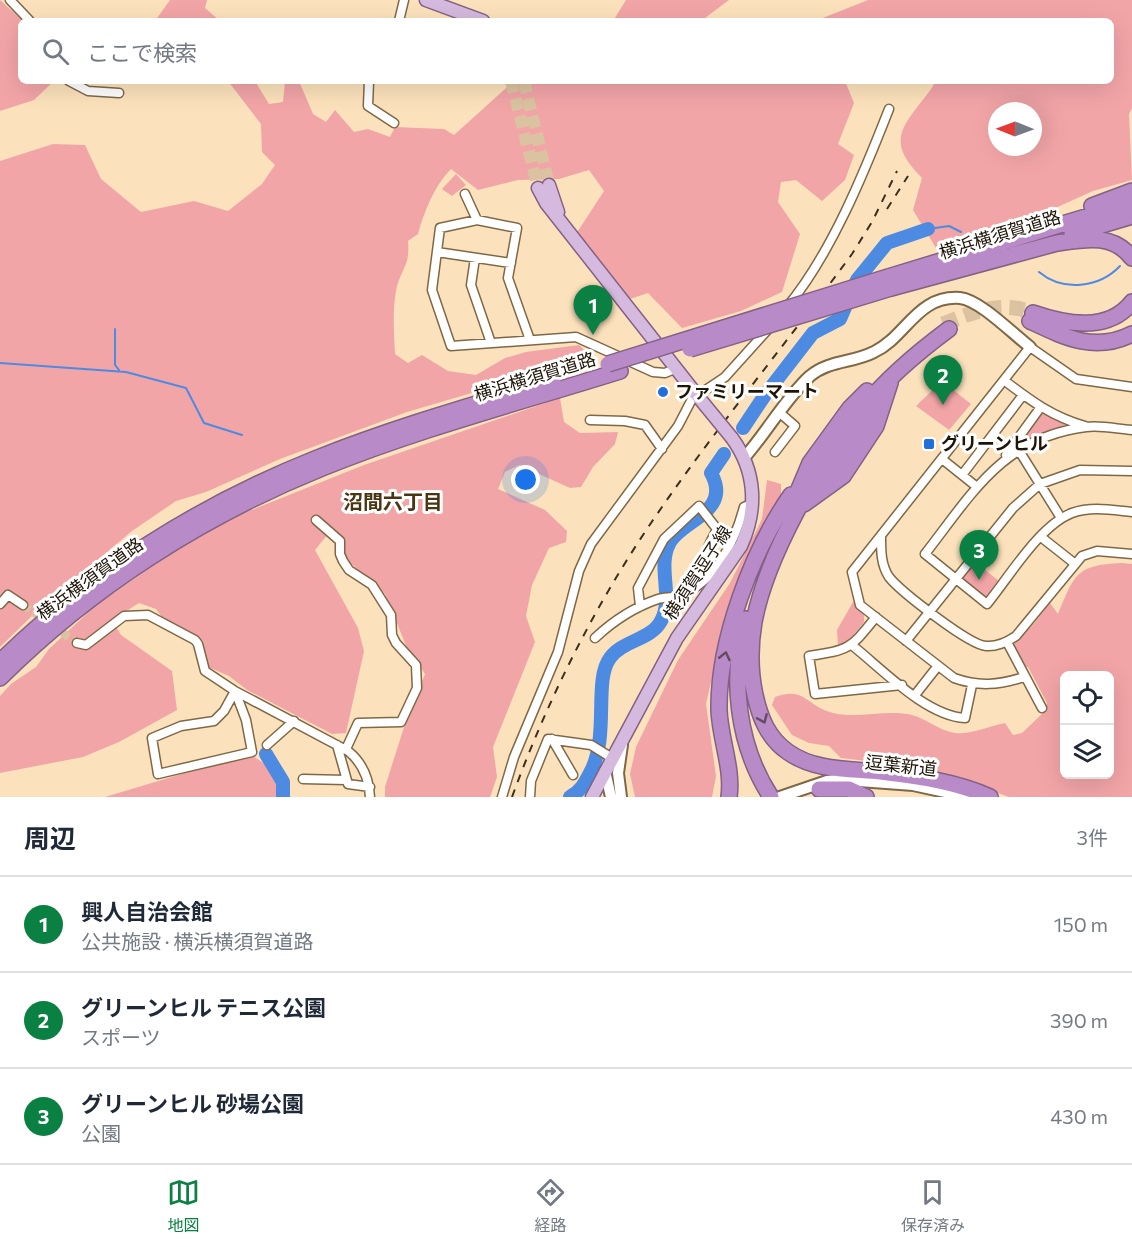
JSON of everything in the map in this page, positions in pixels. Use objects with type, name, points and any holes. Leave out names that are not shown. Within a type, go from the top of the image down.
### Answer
[{"type":"highway","points":[[954,257],[1132,191]]},
{"type":"highway","name":"横浜横須賀道路","points":[[890,283],[954,257],[1132,204]]},
{"type":"highway","name":"横浜横須賀道路","points":[[0,662],[48,619],[111,570],[225,500],[279,474],[360,442],[890,283],[1132,216]]},
{"type":"highway","points":[[890,283],[1083,238],[1109,241],[1123,248],[1132,258]]},
{"type":"highway","points":[[1036,317],[1092,324],[1120,314],[1132,302]]},
{"type":"highway","points":[[1036,317],[1081,334],[1108,334],[1132,324]]},
{"type":"highway","points":[[1036,317],[1074,340],[1109,344],[1132,340]]},
{"type":"highway","points":[[775,796],[758,756],[747,715],[745,661],[754,622],[776,558],[804,501],[841,438],[884,385],[946,327]]},
{"type":"highway","points":[[1109,344],[1132,334]]},
{"type":"highway","name":"横浜横須賀道路","points":[[0,678],[56,626],[103,591],[186,534],[234,508],[323,467],[614,367]]},
{"type":"highway","points":[[729,797],[730,781],[720,722],[723,662],[740,602],[755,563],[782,508],[815,483],[843,476],[876,426],[882,409],[884,385]]},
{"type":"highway","points":[[804,501],[828,478],[884,385]]},
{"type":"highway","points":[[775,796],[758,773],[744,736],[738,695],[739,662],[745,625],[754,595],[815,483]]},
{"type":"highway","points":[[754,622],[752,672],[756,702],[772,738],[789,753],[817,765],[912,776],[979,792],[990,797]]},
{"type":"highway","points":[[819,789],[849,789],[866,797]]},
{"type":"main road","points":[[426,0],[475,18]]},
{"type":"main road","name":"横須賀逗子線","points":[[543,186],[572,237],[732,438],[744,458],[751,479],[752,504],[747,533],[741,546],[682,631],[622,739],[609,755],[605,771]]},
{"type":"main road","points":[[592,797],[605,771]]},
{"type":"street","points":[[10,0],[27,18]]},
{"type":"street","points":[[400,18],[404,0]]},
{"type":"street","points":[[75,84],[88,91],[119,93]]},
{"type":"street","points":[[369,84],[368,106],[394,123]]},
{"type":"street","points":[[502,797],[514,757],[558,652],[584,557],[698,397],[725,377],[792,301],[836,229],[866,169],[889,109]]},
{"type":"street","points":[[465,194],[477,220]]},
{"type":"street","points":[[530,340],[508,278],[517,228],[477,220],[440,228],[432,290],[451,346],[576,337],[653,372],[665,373],[677,368]]},
{"type":"street","points":[[437,252],[511,263]]},
{"type":"street","points":[[475,258],[471,285],[491,343]]},
{"type":"street","points":[[744,458],[814,373],[834,363],[878,351],[915,313],[941,300],[958,298],[973,303],[1076,379],[1132,387]]},
{"type":"street","points":[[1024,676],[1001,685],[972,685],[954,678],[860,605],[852,572],[1030,347]]},
{"type":"street","points":[[1005,381],[1040,408],[1063,420],[1087,427],[1132,430]]},
{"type":"street","points":[[962,475],[1023,395]]},
{"type":"street","points":[[1040,408],[1002,460],[977,487],[925,554],[987,604],[1041,537],[1061,518],[1084,510],[1132,512]]},
{"type":"street","points":[[776,452],[795,426],[780,413]]},
{"type":"street","points":[[590,420],[625,421],[645,425],[662,449]]},
{"type":"street","points":[[1002,460],[1018,449],[1045,437],[1087,427]]},
{"type":"street","points":[[1018,449],[1061,518]]},
{"type":"street","points":[[942,459],[977,487]]},
{"type":"street","points":[[906,641],[1013,508],[1040,484],[1080,470],[1132,471]]},
{"type":"street","points":[[595,638],[640,606],[665,597],[682,595],[711,572],[735,537],[744,507],[752,504]]},
{"type":"street","points":[[640,606],[638,588],[664,539],[699,506],[717,529],[704,556],[706,567],[711,572]]},
{"type":"street","points":[[316,520],[340,541],[339,554],[349,570],[372,585],[391,615],[392,635],[396,643],[416,665],[417,688],[401,722],[358,723],[342,747],[346,780],[352,786],[370,786]]},
{"type":"street","points":[[881,536],[881,555],[890,577],[930,611],[976,644],[986,646],[1006,642],[1016,636],[1074,563],[1089,552],[1132,554]]},
{"type":"street","points":[[1041,537],[1074,563]]},
{"type":"street","points":[[0,604],[8,595],[23,605]]},
{"type":"street","points":[[77,643],[86,645],[124,616],[148,615],[195,640],[205,671],[235,691],[342,747],[357,759],[367,774],[370,797]]},
{"type":"street","points":[[876,617],[853,646],[845,650],[809,656],[815,694],[903,685]]},
{"type":"street","points":[[1006,642],[1042,708]]},
{"type":"street","points":[[853,646],[939,711],[965,718],[972,685]]},
{"type":"street","points":[[915,695],[937,667]]},
{"type":"street","points":[[235,691],[246,720],[252,752],[158,774],[152,738],[181,726],[214,721],[224,711],[235,691]]},
{"type":"street","points":[[267,745],[294,721]]},
{"type":"street","points":[[530,797],[531,781],[548,739],[593,746],[609,755]]},
{"type":"street","points":[[614,796],[622,739]]},
{"type":"street","points":[[552,740],[573,775]]},
{"type":"street","points":[[605,771],[614,796]]},
{"type":"street","name":"逗葉新道","points":[[775,796],[827,782],[876,777],[910,779],[985,797]]},
{"type":"street","points":[[303,779],[346,780]]},
{"type":"street","name":"逗葉新道","points":[[795,797],[819,789],[860,781],[887,781],[969,797]]},
{"type":"street","points":[[592,797],[614,796]]},
{"type":"shaded area","points":[[0,0],[20,18],[18,84],[51,84],[34,100],[0,111]]},
{"type":"shaded area","points":[[170,0],[207,0],[205,8],[217,18],[157,18]]},
{"type":"shaded area","points":[[626,0],[729,0],[705,18],[615,18]]},
{"type":"shaded area","points":[[868,0],[1132,0],[1132,108],[1129,114],[1132,180],[1093,191],[1033,218],[936,248],[913,210],[922,178],[905,157],[902,148],[902,131],[934,84],[1114,84],[1114,18],[823,18]]},
{"type":"shaded area","points":[[230,84],[257,84],[269,104],[283,102],[285,84],[300,84],[313,114],[326,122],[335,110],[354,132],[368,129],[390,137],[395,127],[444,129],[454,135],[511,84],[846,84],[854,103],[838,144],[854,155],[845,180],[822,201],[796,180],[781,182],[778,202],[800,234],[782,292],[741,311],[682,328],[648,293],[630,299],[576,234],[604,191],[589,170],[559,179],[518,180],[478,190],[451,169],[430,200],[418,234],[408,241],[407,261],[397,286],[394,302],[395,354],[408,363],[422,355],[448,371],[476,375],[505,358],[526,352],[579,345],[589,354],[584,360],[407,412],[280,459],[206,492],[176,501],[132,531],[38,610],[0,647],[0,161],[53,144],[85,145],[101,179],[141,212],[194,201],[228,211],[262,184],[275,165],[262,152],[261,124]]},
{"type":"shaded area","points":[[456,174],[466,185],[452,196],[442,189]]},
{"type":"shaded area","points":[[942,381],[971,404],[949,430],[916,406]]},
{"type":"shaded area","points":[[560,398],[564,422],[580,433],[618,432],[615,444],[593,467],[581,487],[570,488],[519,465],[505,472],[498,489],[545,510],[567,531],[566,542],[549,548],[532,585],[526,616],[535,642],[493,747],[497,777],[490,797],[385,797],[385,787],[404,727],[425,674],[407,648],[385,594],[348,561],[333,528],[315,550],[358,628],[364,651],[346,733],[332,734],[247,690],[229,676],[208,667],[203,641],[165,621],[156,609],[139,603],[112,620],[121,635],[172,671],[177,710],[119,742],[83,757],[0,773],[0,696],[11,684],[36,667],[49,649],[95,606],[209,527],[364,465]]},
{"type":"shaded area","points":[[1040,412],[1064,423],[1064,428],[1022,443],[1019,441]]},
{"type":"shaded area","points":[[767,480],[781,484],[781,496],[759,540],[718,651],[706,704],[716,776],[712,797],[635,797],[630,774],[636,747],[678,660],[730,583],[762,519]]},
{"type":"shaded area","points":[[974,561],[999,581],[985,598],[960,578]]},
{"type":"shaded area","points":[[1132,564],[1132,797],[1009,797],[974,784],[883,763],[841,758],[829,746],[809,743],[792,735],[772,705],[775,697],[793,694],[799,695],[824,710],[843,715],[902,713],[923,719],[955,733],[973,732],[1005,723],[1013,735],[1022,733],[1045,711],[1047,703],[1028,667],[1025,668],[1012,644],[1032,626],[1050,603],[1058,614],[1069,589],[1079,574],[1095,566]]},
{"type":"shaded area","points":[[853,602],[864,613],[864,622],[846,644],[838,646],[837,630]]},
{"type":"shaded area","points":[[253,756],[280,774],[283,797],[105,797],[185,773]]},
{"type":"waterway","points":[[928,229],[949,226],[961,232]]},
{"type":"waterway","points":[[743,428],[765,395],[813,333],[840,319],[857,280],[887,243],[928,229]]},
{"type":"waterway","points":[[1039,272],[1059,283],[1081,285],[1102,279],[1120,266]]},
{"type":"waterway","points":[[115,329],[115,365],[119,370]]},
{"type":"waterway","points":[[0,363],[126,372],[186,388],[204,423],[242,435]]},
{"type":"waterway","points":[[570,797],[584,783],[596,759],[601,727],[601,695],[605,668],[616,652],[651,632],[661,621],[665,612],[665,562],[669,544],[683,528],[710,507],[715,498],[716,487],[711,473],[724,454]]},
{"type":"waterway","points":[[266,754],[283,782],[283,797]]},
{"type":"tunnel","points":[[512,84],[538,188]]},
{"type":"tunnel","points":[[525,84],[549,185]]},
{"type":"tunnel","points":[[943,324],[988,309],[1010,308],[1033,313]]},
{"type":"tunnel","points":[[23,605],[77,643]]},
{"type":"railway","points":[[512,797],[556,690],[591,621],[630,555],[700,454],[852,254],[872,222],[897,171]]},
{"type":"railway","points":[[887,209],[908,176]]},
{"type":"place","name":"興人自治会館","points":[[593,335]]},
{"type":"place","name":"ファミリーマート","points":[[663,392]]},
{"type":"place","name":"グリーンヒル テニス公園","points":[[943,405]]},
{"type":"place","name":"グリーンヒル","points":[[929,444]]},
{"type":"place","name":"グリーンヒル 砂場公園","points":[[979,580]]},
{"type":"district","name":"沼間六丁目","points":[[393,502]]}]
